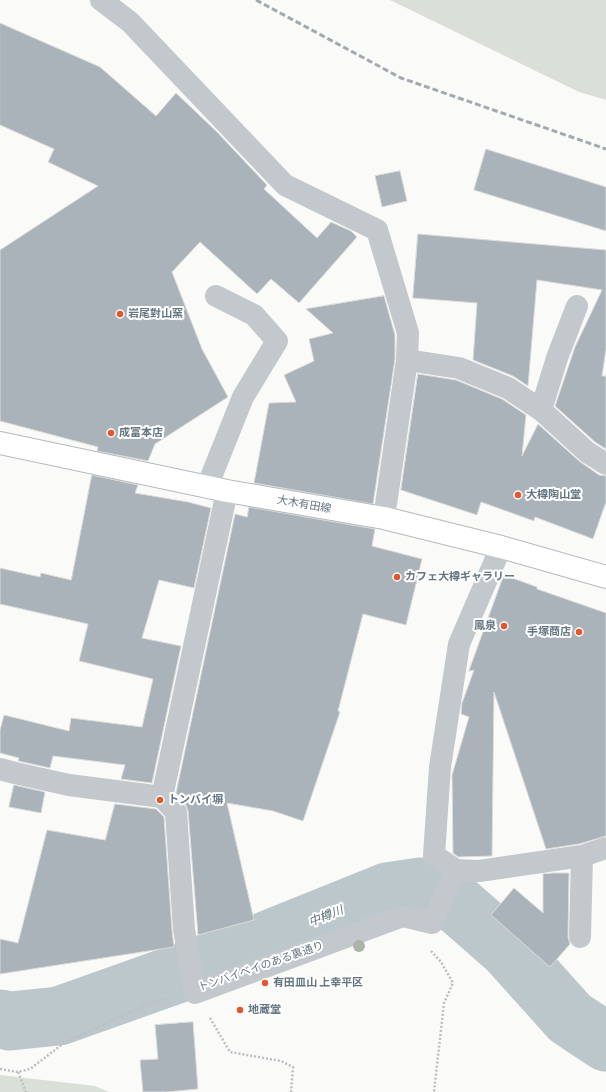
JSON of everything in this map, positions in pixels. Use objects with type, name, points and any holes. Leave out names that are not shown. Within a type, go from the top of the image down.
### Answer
[{"type":"main road","name":"大木有田線","points":[[0,443],[217,489],[384,518],[605,572]]},
{"type":"street","points":[[101,0],[130,22],[285,185],[376,230],[408,333],[407,360],[384,518]]},
{"type":"street","points":[[0,769],[69,785],[162,797],[217,489],[243,397],[277,341],[254,315],[216,296]]},
{"type":"street","points":[[540,410],[557,358],[577,306]]},
{"type":"street","points":[[407,360],[458,368],[508,388],[540,410],[587,452],[606,464]]},
{"type":"street","points":[[453,875],[434,856],[440,767],[459,644],[501,547]]},
{"type":"street","name":"トンバイベイのある裏通り","points":[[162,797],[176,812],[184,929],[195,992],[403,916],[435,917]]},
{"type":"street","points":[[453,875],[582,856],[606,848]]},
{"type":"street","points":[[580,937],[582,856]]},
{"type":"street","points":[[435,917],[453,875]]},
{"type":"path","points":[[434,1092],[444,1003],[453,983],[442,962],[425,946],[435,917]]},
{"type":"path","points":[[0,1069],[18,1072],[30,1069],[64,1043],[143,1006],[178,994],[195,992],[230,1052],[281,1061],[293,1067],[291,1092]]},
{"type":"path","points":[[18,1072],[26,1092]]},
{"type":"shaded area","points":[[390,0],[606,0],[606,100],[579,92]]},
{"type":"shaded area","points":[[0,1075],[95,1086],[109,1092],[0,1092]]},
{"type":"building","points":[[0,23],[100,67],[156,116],[176,93],[216,131],[267,185],[264,189],[317,238],[331,222],[351,231],[357,237],[299,303],[271,279],[257,294],[200,242],[172,272],[202,349],[228,397],[155,444],[148,461],[97,451],[98,447],[0,421],[0,250],[98,186],[48,162],[54,149],[0,125]]},
{"type":"building","points":[[486,149],[606,187],[606,231],[474,190]]},
{"type":"building","points":[[400,171],[407,201],[382,207],[375,176]]},
{"type":"building","points":[[418,234],[606,250],[606,349],[602,376],[606,376],[606,449],[595,442],[555,406],[575,347],[602,290],[537,280],[528,386],[513,376],[473,360],[477,303],[413,298]]},
{"type":"building","points":[[384,296],[395,335],[395,359],[373,504],[254,483],[269,403],[296,402],[284,375],[314,361],[309,339],[333,333],[306,309]]},
{"type":"building","points":[[418,374],[456,380],[502,399],[526,415],[522,456],[538,424],[579,461],[599,475],[606,476],[606,502],[593,539],[535,517],[534,521],[481,502],[477,515],[401,490]]},
{"type":"building","points":[[92,475],[138,485],[135,493],[188,502],[211,508],[194,588],[159,580],[142,638],[181,646],[152,783],[121,779],[125,765],[53,756],[50,768],[18,761],[19,758],[0,753],[0,730],[4,715],[69,731],[71,718],[142,727],[153,679],[79,661],[88,624],[0,604],[0,568],[40,577],[41,573],[71,580]]},
{"type":"building","points":[[249,507],[375,529],[372,546],[422,559],[406,625],[363,614],[338,711],[340,712],[303,821],[273,811],[227,803],[254,920],[198,935],[188,811],[185,803],[176,793],[235,514],[247,517]]},
{"type":"building","points":[[504,575],[537,587],[537,589],[606,613],[606,836],[579,844],[546,849],[494,692],[492,856],[458,857],[453,853],[452,775],[469,717],[461,714],[462,703],[474,670],[469,671]]},
{"type":"building","points":[[14,785],[45,792],[41,813],[9,807]]},
{"type":"building","points":[[115,804],[156,809],[164,817],[174,947],[0,974],[0,939],[18,943],[47,830],[105,840]]},
{"type":"building","points":[[569,873],[568,937],[570,944],[550,967],[491,915],[514,888],[543,913],[543,874]]},
{"type":"building","points":[[193,1022],[198,1089],[166,1092],[143,1092],[140,1060],[158,1059],[155,1025]]},
{"type":"waterway","name":"中樽川","points":[[0,1019],[10,1021],[59,1016],[233,954],[387,892],[421,887],[459,906],[508,949],[570,1018],[606,1042]]},
{"type":"railway","points":[[256,0],[401,78],[606,149]]},
{"type":"place","name":"岩尾對山窯","points":[[120,314]]},
{"type":"place","name":"成富本店","points":[[111,433]]},
{"type":"place","name":"大樽陶山堂","points":[[518,495]]},
{"type":"place","name":"カフェ大樽ギャラリー","points":[[397,577]]},
{"type":"place","name":"鳳泉","points":[[504,626]]},
{"type":"place","name":"手塚商店","points":[[579,632]]},
{"type":"place","name":"トンバイ塀","points":[[160,800]]},
{"type":"place","name":"有田皿山 上幸平区","points":[[265,983]]},
{"type":"place","name":"地蔵堂","points":[[240,1010]]}]
